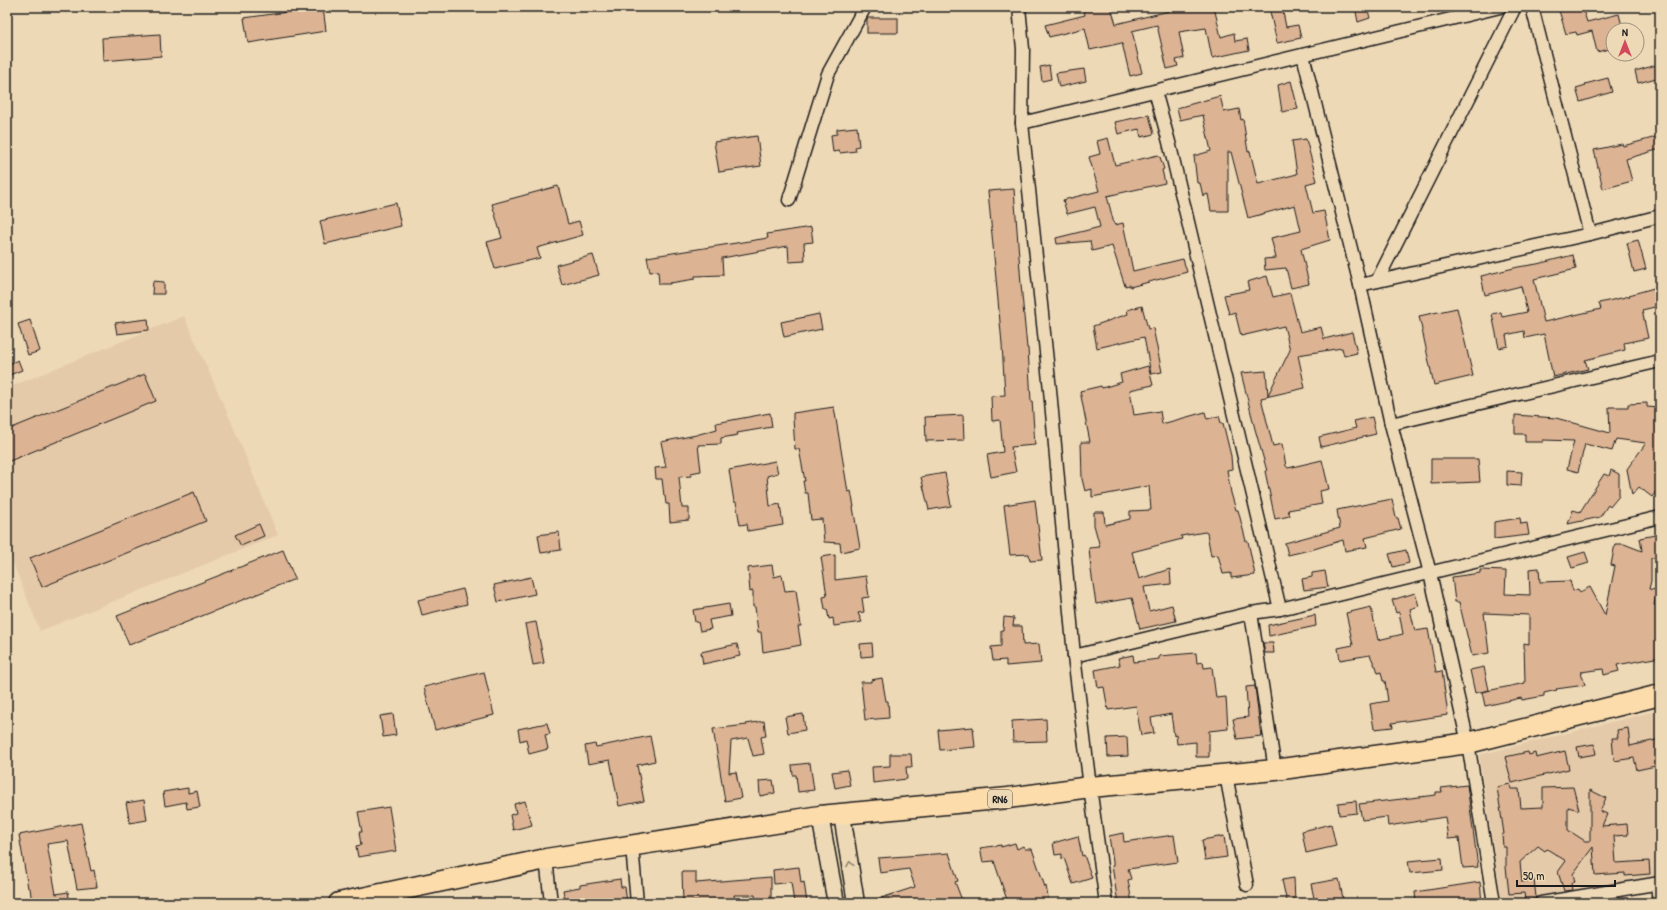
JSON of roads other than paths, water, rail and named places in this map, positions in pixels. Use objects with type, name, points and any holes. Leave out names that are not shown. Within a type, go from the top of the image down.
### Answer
[{"type":"main road","name":"RN6","points":[[339,903],[546,859],[820,816],[1008,798],[1090,787],[1275,770],[1468,743],[1660,695]]},
{"type":"street","points":[[789,200],[828,74],[866,7]]},
{"type":"street","points":[[1019,7],[1023,49],[1022,123],[1050,390],[1074,656],[1106,903]]},
{"type":"street","points":[[1022,123],[1500,7]]},
{"type":"street","points":[[1377,281],[1515,7]]},
{"type":"street","points":[[1532,7],[1590,234]]},
{"type":"street","points":[[1303,55],[1360,285],[1391,424],[1430,573],[1468,743],[1494,903]]},
{"type":"street","points":[[1155,91],[1169,142],[1280,609]]},
{"type":"street","points":[[1360,285],[1590,234],[1660,216]]},
{"type":"street","points":[[1391,424],[1660,361]]},
{"type":"street","points":[[1074,656],[1250,613],[1280,609],[1660,517]]},
{"type":"street","points":[[1250,613],[1275,770]]},
{"type":"street","points":[[1226,775],[1247,885]]},
{"type":"street","points":[[842,814],[856,903]]},
{"type":"street","points":[[820,816],[836,903]]},
{"type":"street","points":[[632,846],[637,903]]},
{"type":"street","points":[[546,859],[551,903]]},
{"type":"street","points":[[1541,903],[1658,884],[1659,903]]}]
